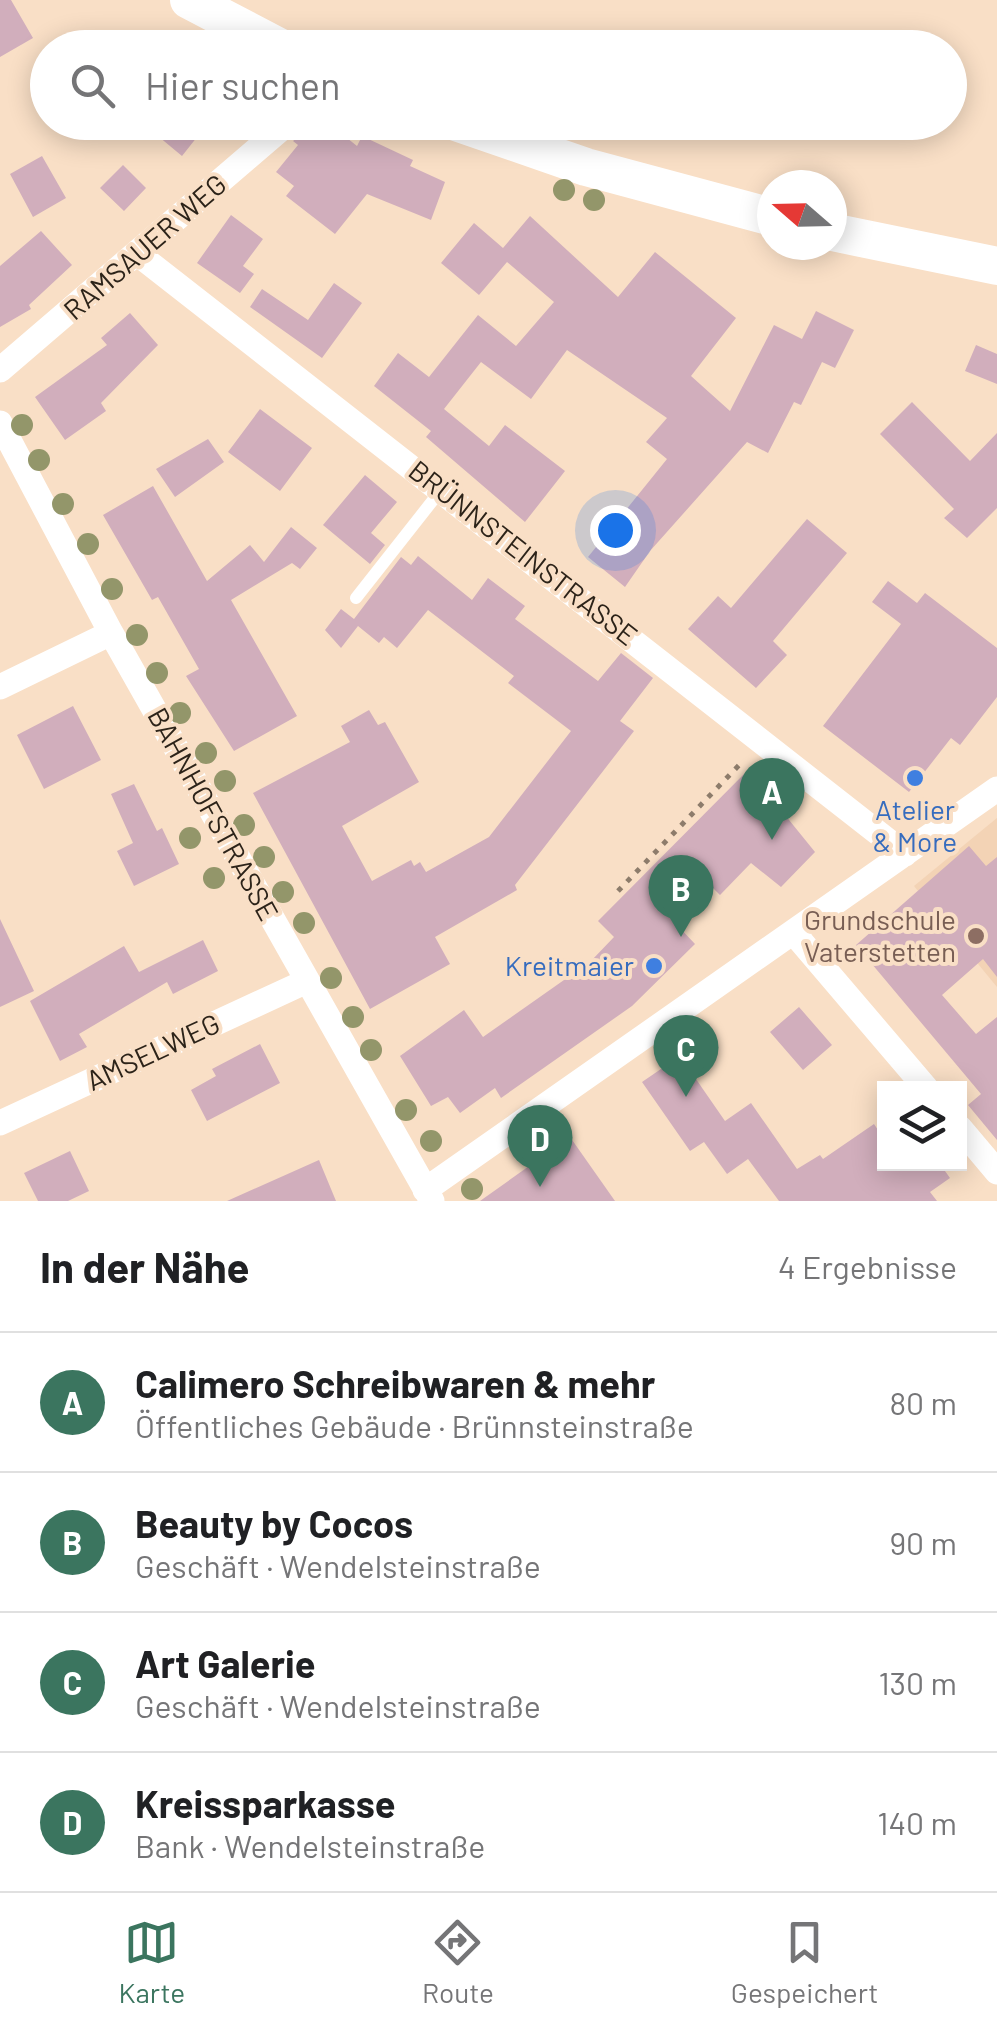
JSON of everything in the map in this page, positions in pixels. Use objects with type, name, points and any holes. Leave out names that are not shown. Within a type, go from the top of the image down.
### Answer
[{"type":"street","points":[[189,0],[246,30]]},
{"type":"street","name":"RAMSAUER WEG","points":[[0,370],[270,140]]},
{"type":"street","points":[[507,140],[586,168],[757,213]]},
{"type":"street","points":[[847,235],[997,266]]},
{"type":"street","name":"BRÜNNSTEINSTRASSE","points":[[139,255],[905,854]]},
{"type":"street","name":"BAHNHOFSTRASSE","points":[[0,424],[111,633],[428,1195]]},
{"type":"street","points":[[0,686],[111,633]]},
{"type":"street","points":[[428,1195],[997,789]]},
{"type":"street","points":[[793,932],[920,1081]]},
{"type":"street","name":"AMSELWEG","points":[[0,1123],[307,982]]},
{"type":"street","points":[[967,1136],[997,1172]]},
{"type":"lane","points":[[356,598],[441,490]]},
{"type":"path","points":[[618,890],[763,740]]},
{"type":"shaded area","name":"Grundschule Vaterstetten","points":[[997,818],[997,987],[914,886]]},
{"type":"building","points":[[0,0],[11,0],[30,40],[0,57]]},
{"type":"building","points":[[163,140],[195,140],[182,156]]},
{"type":"building","points":[[350,140],[357,146],[360,140],[370,140],[413,160],[410,166],[445,182],[431,220],[367,194],[335,234],[286,196],[294,186],[276,172],[298,145],[293,141]]},
{"type":"building","points":[[42,156],[66,198],[33,217],[10,174]]},
{"type":"building","points":[[123,165],[146,188],[124,211],[100,188]]},
{"type":"building","points":[[231,215],[263,239],[243,266],[254,274],[240,293],[197,263]]},
{"type":"building","points":[[530,216],[618,297],[655,252],[736,318],[691,376],[730,411],[774,325],[802,339],[816,311],[854,330],[835,368],[822,362],[801,405],[794,402],[768,453],[747,442],[650,551],[625,587],[588,557],[667,459],[646,442],[667,418],[567,350],[531,399],[481,362],[444,409],[489,446],[505,425],[565,471],[525,522],[426,437],[431,431],[374,386],[398,353],[429,377],[478,315],[516,346],[554,302],[507,262],[479,295],[441,263],[474,223],[503,248]]},
{"type":"building","points":[[41,231],[72,265],[29,305],[31,309],[0,327],[0,266]]},
{"type":"building","points":[[334,283],[362,303],[322,358],[250,307],[262,289],[308,320]]},
{"type":"building","points":[[130,313],[158,345],[101,403],[106,411],[65,440],[35,397],[107,345],[101,338]]},
{"type":"building","points":[[976,345],[997,354],[997,384],[965,371]]},
{"type":"building","points":[[912,402],[970,461],[997,433],[997,508],[967,538],[944,518],[954,509],[880,434]]},
{"type":"building","points":[[260,409],[312,448],[280,491],[228,452]]},
{"type":"building","points":[[208,439],[224,462],[175,497],[156,469]]},
{"type":"building","points":[[365,475],[397,502],[371,533],[385,545],[370,564],[323,525]]},
{"type":"building","points":[[153,486],[207,581],[250,545],[264,562],[291,527],[317,548],[300,569],[292,563],[231,600],[297,716],[234,751],[186,676],[199,669],[158,597],[152,600],[103,515]]},
{"type":"building","points":[[807,519],[847,553],[773,641],[787,655],[756,688],[688,629],[718,596],[731,608]]},
{"type":"building","points":[[418,556],[472,600],[488,578],[525,606],[515,619],[598,681],[621,653],[653,678],[620,721],[634,731],[515,885],[517,890],[435,937],[450,964],[370,1009],[253,793],[350,742],[341,726],[369,710],[378,725],[385,722],[419,782],[342,826],[372,881],[411,860],[414,866],[420,862],[426,872],[489,837],[571,731],[508,683],[514,676],[428,610],[397,648],[384,637],[379,643],[358,626],[341,648],[325,630],[341,609],[354,619],[401,557],[411,565]]},
{"type":"building","points":[[888,581],[917,603],[925,593],[997,648],[997,697],[960,745],[951,738],[909,792],[823,726],[901,624],[872,602]]},
{"type":"building","points":[[73,706],[101,760],[44,789],[17,735]]},
{"type":"building","points":[[750,768],[791,809],[785,815],[815,852],[781,887],[751,863],[720,895],[713,888],[677,925],[695,944],[632,1006],[501,1098],[495,1088],[460,1113],[448,1097],[431,1106],[400,1056],[464,1010],[483,1037],[591,961],[614,937],[598,921]]},
{"type":"building","points":[[134,784],[179,864],[134,886],[117,851],[133,843],[111,794]]},
{"type":"building","points":[[969,846],[986,866],[997,857],[997,977],[983,959],[942,995],[976,1034],[997,1017],[997,1140],[968,1105],[981,1094],[856,945]]},
{"type":"building","points":[[0,919],[34,991],[0,1007]]},
{"type":"building","points":[[203,940],[218,971],[173,994],[167,982],[79,1034],[87,1047],[60,1061],[30,1001],[124,946],[139,972]]},
{"type":"building","points":[[799,1007],[832,1045],[803,1070],[770,1032]]},
{"type":"building","points":[[260,1044],[280,1083],[207,1121],[191,1090],[216,1076],[212,1069]]},
{"type":"building","points":[[680,1056],[725,1121],[751,1103],[797,1169],[820,1155],[823,1159],[874,1124],[877,1171],[945,1171],[950,1178],[930,1192],[937,1201],[779,1201],[748,1159],[727,1174],[704,1142],[690,1151],[642,1082]]},
{"type":"building","points":[[570,1137],[615,1201],[480,1201]]},
{"type":"building","points":[[70,1151],[89,1191],[68,1201],[38,1201],[24,1173]]},
{"type":"building","points":[[319,1160],[336,1201],[227,1201]]},
{"type":"place","name":"Atelier & More","points":[[915,778]]},
{"type":"place","name":"Calimero Schreibwaren & mehr","points":[[772,840]]},
{"type":"place","name":"Grundschule Vaterstetten","points":[[976,936]]},
{"type":"place","name":"Beauty by Cocos","points":[[681,937]]},
{"type":"place","name":"Kreitmaier","points":[[654,966]]},
{"type":"place","name":"Art Galerie","points":[[686,1097]]},
{"type":"place","name":"Kreissparkasse","points":[[540,1187]]}]
